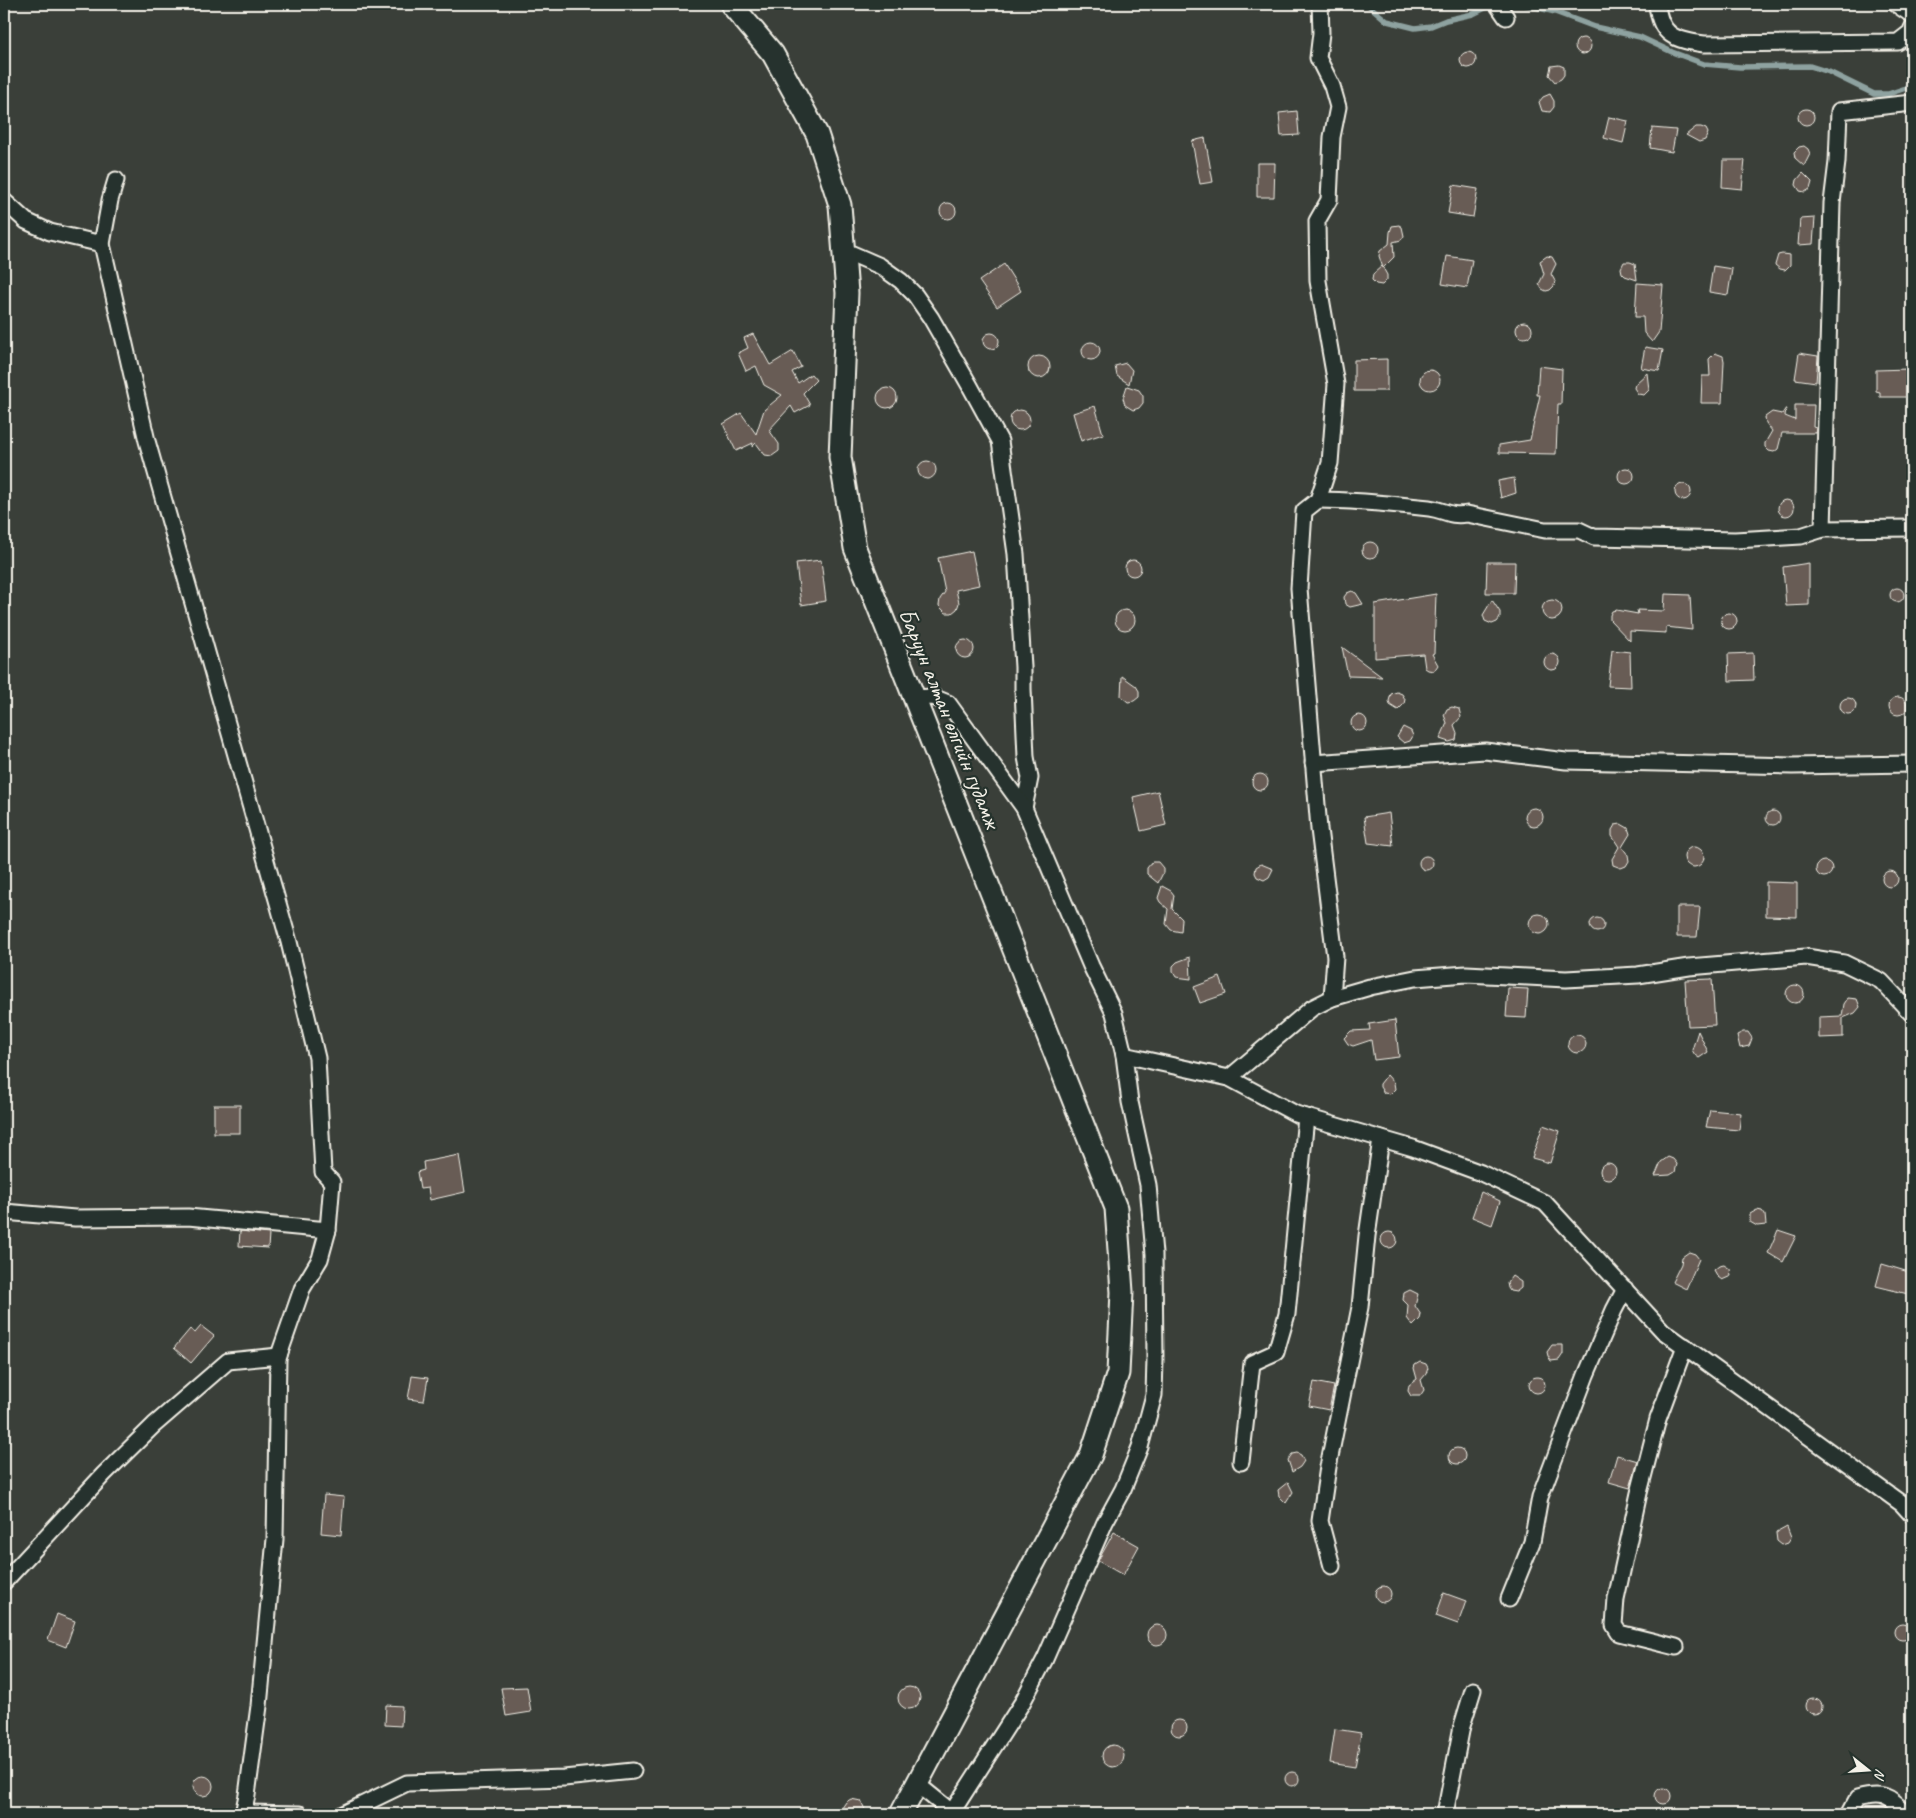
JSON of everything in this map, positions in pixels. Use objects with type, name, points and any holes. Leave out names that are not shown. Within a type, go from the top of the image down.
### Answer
[{"type":"main road","name":"Баруун алтан өлгийн гудамж","points":[[732,4],[773,54],[817,134],[840,205],[846,292],[840,457],[855,548],[1116,1208],[1122,1292],[1118,1373],[1091,1455],[901,1814]]},
{"type":"street","points":[[1320,4],[1321,33],[1318,58],[1332,86],[1338,107],[1332,136],[1329,200],[1317,221],[1318,281],[1336,384],[1330,463],[1318,500],[1304,511],[1299,588],[1321,848],[1335,957],[1332,998]]},
{"type":"street","points":[[1497,4],[1506,17]]},
{"type":"street","points":[[1657,4],[1662,27],[1672,36],[1683,41],[1704,44],[1898,42],[1912,28]]},
{"type":"street","points":[[1896,4],[1912,15]]},
{"type":"street","points":[[1823,529],[1832,203],[1840,111],[1912,103]]},
{"type":"street","points":[[116,180],[110,200],[102,244],[147,441],[289,942],[317,1058],[323,1172],[332,1182],[328,1230],[320,1259],[302,1288],[279,1356],[276,1395],[274,1539],[259,1706],[243,1813],[300,1814]]},
{"type":"street","points":[[4,202],[26,221],[50,232],[102,244]]},
{"type":"street","points":[[843,250],[880,266],[901,281],[915,295],[931,318],[1000,442],[1016,554],[1024,667],[1026,757],[1030,778],[1024,808]]},
{"type":"street","points":[[1318,500],[1354,500],[1434,509],[1455,516],[1467,514],[1545,530],[1579,530],[1594,537],[1735,540],[1801,536],[1823,529],[1912,528]]},
{"type":"street","points":[[914,698],[933,697],[948,703],[1024,808],[1091,966],[1114,1013],[1124,1056],[1130,1102],[1148,1185],[1154,1254],[1154,1395],[1140,1447],[1123,1489],[1106,1522],[1045,1659],[1022,1703],[953,1813],[917,1784]]},
{"type":"street","points":[[1313,763],[1485,751],[1566,762],[1792,766],[1912,764]]},
{"type":"street","points":[[1229,1078],[1312,1008],[1332,998],[1370,986],[1415,978],[1466,974],[1566,979],[1638,975],[1690,967],[1806,956],[1844,963],[1881,981],[1912,1014]]},
{"type":"street","points":[[1124,1056],[1229,1078],[1296,1114],[1413,1148],[1481,1173],[1544,1203],[1663,1331],[1902,1504],[1912,1515]]},
{"type":"street","points":[[1241,1462],[1252,1363],[1276,1352],[1287,1314],[1306,1117]]},
{"type":"street","points":[[1332,1566],[1320,1521],[1328,1467],[1360,1307],[1367,1236],[1381,1139]]},
{"type":"street","points":[[4,1212],[75,1218],[188,1217],[328,1230]]},
{"type":"street","points":[[1510,1599],[1532,1542],[1540,1497],[1586,1374],[1625,1289]]},
{"type":"street","points":[[1676,1647],[1627,1636],[1619,1633],[1614,1625],[1616,1599],[1658,1419],[1685,1346]]},
{"type":"street","points":[[4,1582],[104,1474],[154,1425],[228,1362],[279,1356]]},
{"type":"street","points":[[1445,1814],[1462,1726],[1473,1690]]},
{"type":"street","points":[[343,1814],[407,1783],[564,1778],[633,1772]]},
{"type":"street","points":[[1849,1814],[1858,1799],[1874,1795],[1890,1800],[1907,1814]]},
{"type":"building","points":[[1583,38],[1589,40],[1591,46],[1589,52],[1583,54],[1577,52],[1575,46],[1577,40]]},
{"type":"building","points":[[1468,52],[1476,60],[1468,68],[1460,60]]},
{"type":"building","points":[[1559,65],[1564,67],[1564,75],[1555,82],[1549,75],[1551,66]]},
{"type":"building","points":[[1550,94],[1554,101],[1554,107],[1550,112],[1542,111],[1539,102],[1543,97]]},
{"type":"building","points":[[1806,109],[1814,117],[1806,125],[1798,117]]},
{"type":"building","points":[[1297,111],[1299,135],[1281,136],[1279,113]]},
{"type":"building","points":[[1609,117],[1628,121],[1623,143],[1604,138]]},
{"type":"building","points":[[1696,127],[1706,129],[1708,133],[1705,140],[1699,142],[1686,135]]},
{"type":"building","points":[[1652,128],[1676,130],[1672,152],[1650,148]]},
{"type":"building","points":[[1205,138],[1213,182],[1200,184],[1192,141]]},
{"type":"building","points":[[1804,146],[1810,154],[1804,166],[1795,158],[1794,152],[1799,147]]},
{"type":"building","points":[[1723,160],[1745,160],[1742,189],[1722,187]]},
{"type":"building","points":[[1257,163],[1275,163],[1274,197],[1257,197]]},
{"type":"building","points":[[1803,173],[1812,182],[1810,189],[1805,192],[1800,191],[1796,185],[1797,180]]},
{"type":"building","points":[[1453,185],[1478,189],[1473,217],[1448,213]]},
{"type":"building","points":[[948,203],[956,211],[948,219],[940,211]]},
{"type":"building","points":[[1815,218],[1813,244],[1798,245],[1800,219]]},
{"type":"building","points":[[1399,225],[1402,227],[1404,236],[1401,240],[1393,242],[1394,257],[1383,268],[1379,256],[1380,251],[1389,244],[1392,226]]},
{"type":"building","points":[[1778,255],[1790,255],[1790,265],[1785,270],[1775,265]]},
{"type":"building","points":[[1447,256],[1472,260],[1467,288],[1442,284]]},
{"type":"building","points":[[1547,256],[1552,257],[1556,264],[1551,274],[1555,281],[1554,286],[1546,291],[1539,284],[1544,274],[1540,261]]},
{"type":"building","points":[[1624,262],[1635,264],[1637,280],[1622,273],[1621,268]]},
{"type":"building","points":[[1004,264],[1021,291],[997,307],[979,281]]},
{"type":"building","points":[[1382,266],[1387,275],[1387,280],[1382,285],[1376,284],[1372,280],[1373,274]]},
{"type":"building","points":[[1713,266],[1732,269],[1728,295],[1709,292]]},
{"type":"building","points":[[1637,283],[1663,285],[1659,332],[1652,342],[1644,333],[1643,317],[1635,317]]},
{"type":"building","points":[[1524,322],[1532,330],[1524,338],[1516,330]]},
{"type":"building","points":[[991,333],[997,335],[999,341],[997,347],[991,349],[985,347],[983,341],[985,335]]},
{"type":"building","points":[[753,334],[770,365],[793,351],[801,367],[792,372],[798,383],[811,374],[816,380],[803,393],[810,405],[795,413],[791,406],[769,430],[779,444],[779,451],[772,456],[765,455],[756,443],[752,447],[753,443],[736,451],[723,424],[741,413],[756,434],[764,410],[782,395],[764,385],[756,366],[746,371],[738,353],[748,348],[744,338]]},
{"type":"building","points":[[1091,342],[1097,345],[1100,351],[1097,357],[1091,360],[1085,357],[1082,351],[1085,345]]},
{"type":"building","points":[[1645,347],[1663,350],[1659,371],[1641,368]]},
{"type":"building","points":[[1715,353],[1723,356],[1724,361],[1722,403],[1701,403],[1702,376],[1710,376],[1709,359]]},
{"type":"building","points":[[1799,353],[1818,356],[1816,382],[1795,379]]},
{"type":"building","points":[[1039,356],[1047,359],[1050,367],[1047,375],[1039,378],[1031,375],[1028,367],[1031,359]]},
{"type":"building","points":[[1387,359],[1387,391],[1354,391],[1354,360]]},
{"type":"building","points":[[1126,363],[1132,370],[1129,384],[1117,376],[1115,366]]},
{"type":"building","points":[[1539,366],[1562,369],[1561,404],[1558,404],[1556,454],[1499,453],[1499,445],[1530,440],[1540,395],[1537,395]]},
{"type":"building","points":[[1908,369],[1908,397],[1880,397],[1880,392],[1876,391],[1876,370]]},
{"type":"building","points":[[1430,370],[1437,373],[1440,380],[1437,387],[1430,390],[1423,387],[1420,380],[1423,373]]},
{"type":"building","points":[[1647,373],[1649,390],[1644,395],[1638,394],[1634,388],[1635,384]]},
{"type":"building","points":[[1127,386],[1139,390],[1143,396],[1143,403],[1139,408],[1133,410],[1125,405],[1123,398]]},
{"type":"building","points":[[887,388],[894,391],[897,398],[894,405],[887,408],[880,405],[877,398],[880,391]]},
{"type":"building","points":[[1795,405],[1814,405],[1813,427],[1816,428],[1816,433],[1782,433],[1778,449],[1774,452],[1769,451],[1765,447],[1765,443],[1772,431],[1766,423],[1765,417],[1772,412],[1782,414],[1786,408],[1785,416],[1795,420]]},
{"type":"building","points":[[1095,406],[1103,434],[1081,441],[1073,413]]},
{"type":"building","points":[[1020,410],[1027,413],[1030,420],[1027,427],[1020,430],[1013,427],[1010,420],[1013,413]]},
{"type":"building","points":[[927,461],[933,464],[936,470],[933,476],[927,479],[921,476],[918,470],[921,464]]},
{"type":"building","points":[[1623,468],[1629,468],[1634,473],[1632,482],[1623,484],[1618,479],[1618,473]]},
{"type":"building","points":[[1514,478],[1516,493],[1501,498],[1498,481]]},
{"type":"building","points":[[1680,484],[1686,484],[1691,489],[1689,498],[1680,500],[1675,495],[1675,489]]},
{"type":"building","points":[[1786,500],[1794,508],[1786,516],[1778,508]]},
{"type":"building","points":[[1367,542],[1373,542],[1378,547],[1376,556],[1367,558],[1362,553],[1362,547]]},
{"type":"building","points":[[972,551],[979,585],[956,590],[959,603],[957,609],[952,613],[946,613],[939,606],[940,599],[945,592],[938,558]]},
{"type":"building","points":[[821,560],[826,601],[801,605],[796,563]]},
{"type":"building","points":[[1130,560],[1136,560],[1141,565],[1139,574],[1130,576],[1125,571],[1125,565]]},
{"type":"building","points":[[1487,562],[1515,562],[1514,593],[1486,593]]},
{"type":"building","points":[[1809,563],[1809,605],[1786,606],[1783,567]]},
{"type":"building","points":[[1894,588],[1900,588],[1904,595],[1900,602],[1894,602],[1890,598],[1890,592]]},
{"type":"building","points":[[1352,591],[1356,593],[1363,604],[1350,607],[1345,604],[1344,597]]},
{"type":"building","points":[[1436,594],[1434,653],[1432,654],[1438,665],[1434,671],[1425,668],[1423,654],[1375,658],[1375,604]]},
{"type":"building","points":[[1665,594],[1690,595],[1692,630],[1666,627],[1666,633],[1630,631],[1630,641],[1610,620],[1612,611],[1616,610],[1638,614],[1637,610],[1664,611]]},
{"type":"building","points":[[1492,600],[1500,612],[1500,618],[1492,624],[1485,621],[1483,615]]},
{"type":"building","points":[[1552,600],[1559,603],[1562,610],[1559,617],[1552,620],[1545,617],[1542,610],[1545,603]]},
{"type":"building","points":[[1125,610],[1132,613],[1135,620],[1132,627],[1125,630],[1118,627],[1115,620],[1118,613]]},
{"type":"building","points":[[1729,613],[1735,615],[1737,621],[1735,627],[1729,629],[1723,627],[1721,621],[1723,615]]},
{"type":"building","points":[[961,640],[969,640],[974,645],[972,656],[961,658],[956,653],[956,645]]},
{"type":"building","points":[[1342,647],[1382,677],[1348,676]]},
{"type":"building","points":[[1612,650],[1630,652],[1631,687],[1608,686]]},
{"type":"building","points":[[1753,653],[1754,680],[1729,681],[1728,654]]},
{"type":"building","points":[[1549,654],[1555,654],[1560,659],[1558,668],[1549,670],[1544,665],[1544,659]]},
{"type":"building","points":[[1122,676],[1136,686],[1139,691],[1139,697],[1134,701],[1128,702],[1121,696]]},
{"type":"building","points":[[1397,692],[1402,694],[1405,699],[1404,704],[1398,710],[1390,705],[1389,701],[1391,694]]},
{"type":"building","points":[[1898,697],[1904,700],[1907,706],[1904,712],[1898,715],[1892,712],[1889,706],[1892,700]]},
{"type":"building","points":[[1845,698],[1851,698],[1856,703],[1854,712],[1845,714],[1840,709],[1840,703]]},
{"type":"building","points":[[1452,707],[1459,709],[1461,717],[1454,725],[1457,733],[1456,740],[1449,742],[1440,739],[1447,723],[1444,715],[1447,709]]},
{"type":"building","points":[[1359,715],[1367,723],[1359,731],[1351,723]]},
{"type":"building","points":[[1403,727],[1411,731],[1413,736],[1410,741],[1404,743],[1397,737]]},
{"type":"building","points":[[1257,774],[1263,774],[1268,779],[1266,788],[1257,790],[1252,785],[1252,779]]},
{"type":"building","points":[[1158,791],[1166,825],[1141,831],[1133,797]]},
{"type":"building","points":[[1534,808],[1540,811],[1543,817],[1540,823],[1534,826],[1528,823],[1525,817],[1528,811]]},
{"type":"building","points":[[1770,811],[1776,811],[1780,818],[1776,825],[1770,825],[1766,821],[1766,815]]},
{"type":"building","points":[[1389,813],[1393,846],[1368,843],[1364,817]]},
{"type":"building","points":[[1621,824],[1628,828],[1630,834],[1622,847],[1628,855],[1629,861],[1626,866],[1621,868],[1613,865],[1612,859],[1619,847],[1612,836],[1612,830],[1615,825]]},
{"type":"building","points":[[1694,847],[1701,850],[1704,857],[1701,864],[1694,867],[1687,864],[1684,857],[1687,850]]},
{"type":"building","points":[[1423,856],[1429,856],[1433,863],[1429,870],[1423,870],[1419,866],[1419,860]]},
{"type":"building","points":[[1821,861],[1827,861],[1832,866],[1830,875],[1821,877],[1816,872],[1816,866]]},
{"type":"building","points":[[1152,862],[1158,862],[1163,868],[1163,873],[1158,883],[1147,874],[1147,868]]},
{"type":"building","points":[[1261,864],[1273,869],[1269,877],[1264,880],[1257,877],[1255,873],[1256,867]]},
{"type":"building","points":[[1890,871],[1898,879],[1890,887],[1882,879]]},
{"type":"building","points":[[1766,882],[1797,883],[1797,917],[1766,916]]},
{"type":"building","points":[[1162,886],[1174,895],[1172,909],[1182,919],[1181,932],[1171,930],[1166,924],[1168,909],[1158,898]]},
{"type":"building","points":[[1677,907],[1700,907],[1697,937],[1677,937]]},
{"type":"building","points":[[1539,914],[1546,917],[1549,924],[1546,931],[1539,934],[1532,931],[1529,924],[1532,917]]},
{"type":"building","points":[[1594,918],[1600,918],[1604,925],[1600,932],[1594,932],[1590,928],[1590,922]]},
{"type":"building","points":[[1190,957],[1191,979],[1176,977],[1173,972],[1173,966],[1177,962]]},
{"type":"building","points":[[1220,977],[1226,994],[1200,1003],[1194,987]]},
{"type":"building","points":[[1712,979],[1715,1025],[1688,1026],[1685,980]]},
{"type":"building","points":[[1795,985],[1801,988],[1804,994],[1801,1000],[1795,1003],[1789,1000],[1786,994],[1789,988]]},
{"type":"building","points":[[1508,988],[1528,989],[1526,1018],[1506,1017]]},
{"type":"building","points":[[1848,998],[1857,999],[1860,1007],[1855,1013],[1843,1018],[1843,1037],[1819,1038],[1819,1017],[1842,1016],[1844,1004]]},
{"type":"building","points":[[1395,1020],[1399,1057],[1374,1060],[1371,1040],[1353,1046],[1348,1044],[1344,1038],[1351,1031],[1370,1030],[1369,1024]]},
{"type":"building","points":[[1698,1031],[1708,1052],[1699,1058],[1692,1050]]},
{"type":"building","points":[[1748,1032],[1752,1038],[1749,1046],[1740,1048],[1737,1035]]},
{"type":"building","points":[[1573,1035],[1581,1035],[1586,1040],[1584,1051],[1573,1053],[1568,1048],[1568,1040]]},
{"type":"building","points":[[1387,1075],[1394,1083],[1395,1089],[1390,1094],[1384,1093],[1380,1087],[1380,1084]]},
{"type":"building","points":[[214,1105],[240,1105],[240,1133],[214,1133]]},
{"type":"building","points":[[1710,1110],[1741,1113],[1739,1130],[1706,1127]]},
{"type":"building","points":[[1543,1125],[1560,1131],[1550,1163],[1532,1158]]},
{"type":"building","points":[[459,1155],[465,1192],[430,1200],[428,1188],[420,1189],[417,1172],[424,1170],[423,1162]]},
{"type":"building","points":[[1668,1157],[1677,1164],[1675,1172],[1670,1175],[1655,1176],[1661,1162]]},
{"type":"building","points":[[1608,1163],[1614,1165],[1616,1171],[1614,1177],[1608,1179],[1602,1177],[1600,1171],[1602,1165]]},
{"type":"building","points":[[1481,1192],[1500,1201],[1492,1225],[1472,1217]]},
{"type":"building","points":[[1757,1210],[1762,1211],[1765,1215],[1766,1225],[1757,1226],[1750,1222],[1750,1214]]},
{"type":"building","points":[[1778,1230],[1796,1236],[1783,1262],[1768,1253]]},
{"type":"building","points":[[240,1231],[269,1234],[268,1248],[239,1246]]},
{"type":"building","points":[[1389,1232],[1397,1240],[1389,1248],[1381,1240]]},
{"type":"building","points":[[1689,1252],[1695,1254],[1699,1259],[1686,1289],[1672,1282],[1681,1264],[1682,1257]]},
{"type":"building","points":[[1882,1264],[1912,1273],[1912,1295],[1876,1286]]},
{"type":"building","points":[[1724,1265],[1730,1269],[1731,1276],[1722,1280],[1714,1270]]},
{"type":"building","points":[[1512,1276],[1521,1282],[1521,1288],[1516,1292],[1510,1291],[1508,1288],[1507,1283]]},
{"type":"building","points":[[1410,1290],[1418,1294],[1415,1306],[1421,1315],[1420,1319],[1413,1326],[1407,1318],[1408,1305],[1403,1300],[1404,1293]]},
{"type":"building","points":[[201,1326],[214,1336],[191,1363],[174,1348],[190,1329],[195,1333]]},
{"type":"building","points":[[1552,1345],[1563,1345],[1563,1354],[1559,1360],[1551,1361],[1548,1356],[1547,1352]]},
{"type":"building","points":[[1420,1362],[1426,1364],[1428,1368],[1421,1380],[1424,1390],[1420,1396],[1411,1396],[1408,1391],[1409,1385],[1417,1379],[1414,1368]]},
{"type":"building","points":[[412,1376],[428,1378],[424,1401],[408,1399]]},
{"type":"building","points":[[1537,1377],[1545,1385],[1537,1393],[1529,1385]]},
{"type":"building","points":[[1314,1382],[1334,1386],[1329,1410],[1309,1406]]},
{"type":"building","points":[[1457,1448],[1463,1450],[1465,1456],[1463,1462],[1457,1464],[1451,1462],[1449,1456],[1451,1450]]},
{"type":"building","points":[[1297,1453],[1301,1455],[1304,1461],[1300,1467],[1292,1472],[1288,1460],[1292,1454]]},
{"type":"building","points":[[1617,1455],[1638,1461],[1630,1488],[1609,1482]]},
{"type":"building","points":[[1288,1482],[1293,1492],[1286,1503],[1279,1496],[1278,1490]]},
{"type":"building","points":[[324,1495],[344,1497],[341,1535],[321,1533]]},
{"type":"building","points":[[1787,1527],[1791,1538],[1788,1543],[1782,1545],[1777,1541],[1776,1533]]},
{"type":"building","points":[[1114,1532],[1139,1546],[1123,1575],[1098,1561]]},
{"type":"building","points":[[1383,1586],[1389,1588],[1391,1594],[1389,1600],[1383,1602],[1377,1600],[1375,1594],[1377,1588]]},
{"type":"building","points":[[1444,1593],[1466,1601],[1458,1624],[1436,1616]]},
{"type":"building","points":[[57,1614],[75,1621],[66,1647],[48,1640]]},
{"type":"building","points":[[1902,1624],[1910,1632],[1902,1640],[1894,1632]]},
{"type":"building","points":[[1157,1625],[1164,1628],[1167,1635],[1164,1642],[1157,1645],[1150,1642],[1147,1635],[1150,1628]]},
{"type":"building","points":[[527,1687],[531,1712],[506,1716],[501,1688]]},
{"type":"building","points":[[909,1687],[917,1690],[920,1698],[917,1706],[909,1709],[901,1706],[898,1698],[901,1690]]},
{"type":"building","points":[[1811,1698],[1817,1698],[1822,1703],[1820,1712],[1811,1714],[1806,1709],[1806,1703]]},
{"type":"building","points":[[386,1705],[402,1706],[401,1726],[385,1725]]},
{"type":"building","points":[[1176,1720],[1182,1720],[1187,1725],[1185,1734],[1176,1736],[1171,1731],[1171,1725]]},
{"type":"building","points":[[1335,1729],[1361,1733],[1355,1767],[1330,1763]]},
{"type":"building","points":[[1113,1745],[1121,1748],[1124,1756],[1121,1764],[1113,1767],[1105,1764],[1102,1756],[1105,1748]]},
{"type":"building","points":[[1289,1772],[1295,1772],[1299,1779],[1295,1786],[1289,1786],[1285,1782],[1285,1776]]},
{"type":"building","points":[[203,1776],[210,1779],[213,1786],[210,1793],[203,1796],[196,1793],[193,1786],[196,1779]]},
{"type":"building","points":[[1663,1788],[1671,1796],[1663,1804],[1655,1796]]},
{"type":"building","points":[[851,1799],[861,1801],[867,1814],[838,1814],[846,1802]]},
{"type":"waterway","points":[[1367,4],[1387,21],[1415,28],[1431,26],[1446,20],[1473,14],[1497,4]]},
{"type":"waterway","points":[[1524,4],[1555,12],[1595,27],[1640,37],[1704,64],[1740,67],[1810,66],[1829,72],[1874,94],[1888,94],[1912,86]]}]
